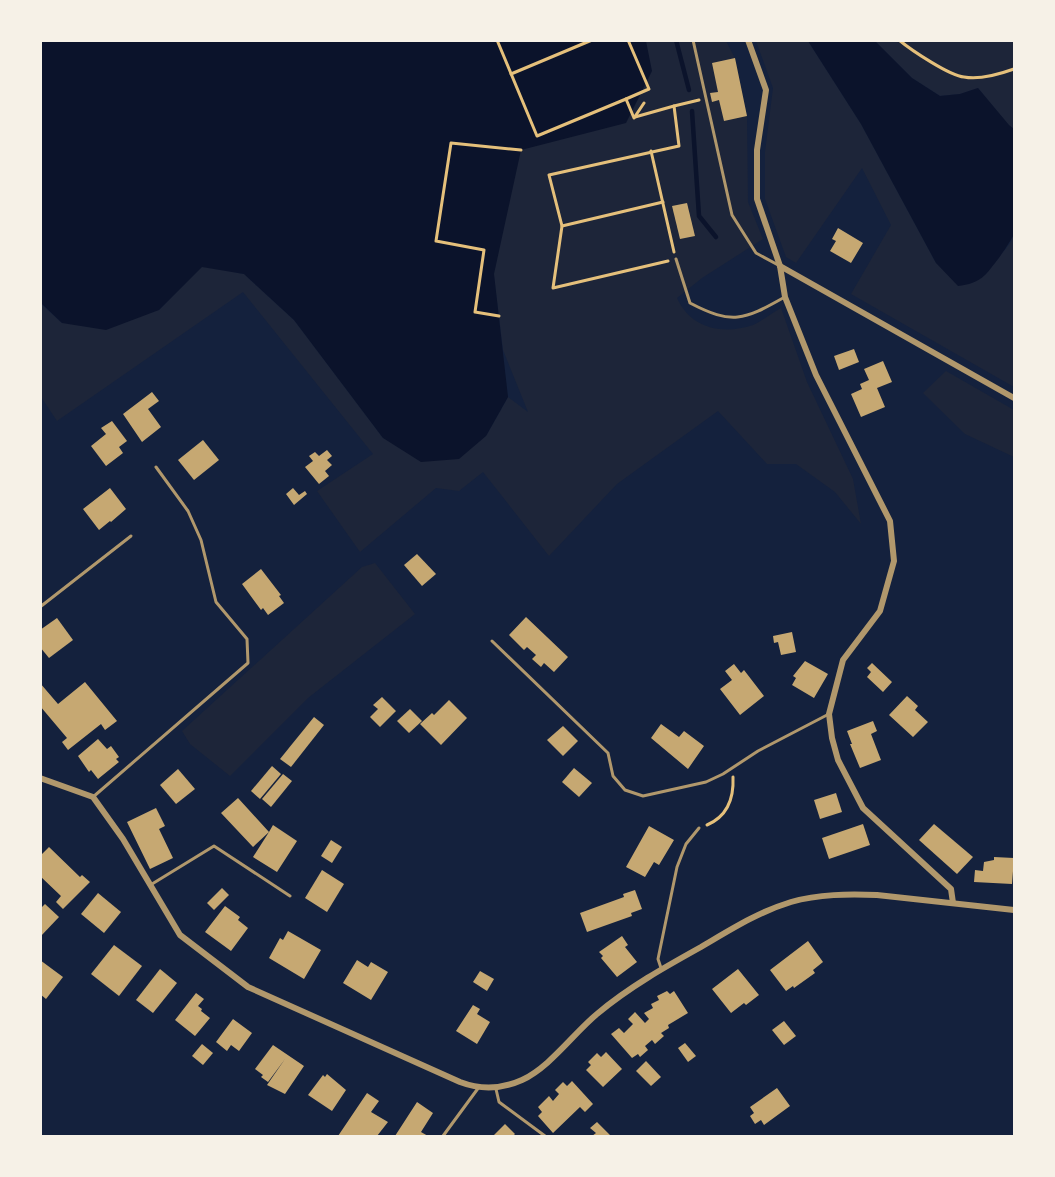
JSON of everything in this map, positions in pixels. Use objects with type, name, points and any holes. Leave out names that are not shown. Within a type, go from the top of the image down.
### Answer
[{"type":"street","points":[[748,40],[766,90],[757,150],[757,199],[780,266],[785,297],[816,375],[890,521],[894,561],[880,611],[843,660],[829,714],[838,760],[863,808],[951,889],[953,903]]},
{"type":"street","points":[[780,266],[1014,398]]},
{"type":"street","points":[[40,778],[93,797],[123,839],[180,935],[248,987],[460,1082],[479,1087],[496,1087],[513,1083],[534,1073],[597,1014],[620,996],[749,919],[780,906],[806,899],[855,895],[1014,910]]},
{"type":"lane","points":[[693,40],[732,215],[756,253],[780,266]]},
{"type":"lane","points":[[676,259],[690,303],[714,316],[753,315],[785,297]]},
{"type":"lane","points":[[93,797],[248,663],[247,639],[216,602],[201,540],[188,511],[156,468]]},
{"type":"lane","points":[[40,607],[131,536]]},
{"type":"lane","points":[[492,641],[608,753],[614,776],[625,790],[643,796],[706,782],[758,751],[829,714]]},
{"type":"lane","points":[[662,969],[658,959],[677,867],[686,844],[699,828]]},
{"type":"lane","points":[[150,885],[214,846],[290,896]]},
{"type":"lane","points":[[443,1137],[479,1087]]},
{"type":"lane","points":[[496,1087],[499,1102],[545,1137]]},
{"type":"path","points":[[497,40],[537,136],[649,89],[628,40]]},
{"type":"path","points":[[512,74],[592,40]]},
{"type":"path","points":[[899,40],[962,78],[1014,69]]},
{"type":"path","points":[[626,99],[634,118]]},
{"type":"path","points":[[634,118],[706,99]]},
{"type":"path","points":[[634,118],[644,103]]},
{"type":"path","points":[[651,152],[676,259],[554,288],[562,226],[549,175],[651,152],[679,146],[674,106]]},
{"type":"path","points":[[499,316],[475,312],[484,250],[436,241],[451,143],[521,150]]},
{"type":"path","points":[[562,226],[663,202]]},
{"type":"path","points":[[699,828],[723,815],[728,807],[733,794],[731,769]]},
{"type":"shaded area","points":[[41,41],[646,41],[652,71],[626,123],[521,150],[494,274],[508,397],[486,436],[459,459],[421,462],[383,438],[294,320],[244,274],[202,267],[159,310],[106,330],[62,323],[41,303]]},
{"type":"shaded area","points":[[465,41],[726,41],[735,58],[747,116],[748,202],[763,239],[702,278],[677,298],[683,308],[699,323],[719,329],[753,325],[781,308],[807,382],[853,479],[861,524],[835,492],[796,464],[767,464],[718,411],[617,484],[549,556],[483,472],[459,491],[436,488],[360,552],[317,491],[373,454],[243,292],[57,421],[41,397],[40,303],[62,323],[159,310],[202,266],[244,274],[294,320],[383,438],[486,436],[508,397],[528,412],[503,350]]},
{"type":"shaded area","points":[[756,41],[808,41],[861,124],[936,263],[985,275],[1011,242],[1014,234],[1014,387],[851,294],[891,225],[862,168],[796,263],[786,257],[765,199],[765,152],[773,88]]},
{"type":"shaded area","points":[[808,41],[875,41],[912,78],[940,96],[960,94],[978,88],[1014,129],[1014,234],[997,261],[982,277],[973,283],[958,286],[936,263],[861,124]]},
{"type":"shaded area","points":[[875,41],[1014,41],[1014,129],[978,88],[960,94],[940,96],[912,78]]},
{"type":"shaded area","points":[[946,371],[1014,410],[1014,457],[965,434],[923,393]]},
{"type":"shaded area","points":[[375,563],[415,614],[308,698],[230,776],[190,744],[182,731],[362,567]]},
{"type":"building","points":[[735,58],[747,116],[724,121],[719,100],[712,102],[710,93],[718,92],[712,63]]},
{"type":"building","points":[[687,203],[695,236],[680,239],[672,206]]},
{"type":"building","points":[[838,228],[863,243],[851,263],[830,251],[836,241],[832,239]]},
{"type":"building","points":[[854,349],[859,362],[839,370],[834,356]]},
{"type":"building","points":[[883,361],[892,382],[877,388],[885,407],[861,417],[851,394],[862,389],[860,384],[869,380],[864,369]]},
{"type":"building","points":[[152,392],[159,401],[148,409],[161,427],[142,442],[123,414]]},
{"type":"building","points":[[112,421],[127,441],[119,447],[123,453],[106,466],[91,446],[106,434],[101,428]]},
{"type":"building","points":[[203,440],[219,460],[194,480],[178,460]]},
{"type":"building","points":[[327,450],[332,456],[327,460],[332,465],[325,471],[329,476],[319,484],[305,467],[313,461],[309,456],[315,452],[319,456]]},
{"type":"building","points":[[110,488],[126,509],[99,530],[83,509]]},
{"type":"building","points":[[293,488],[299,495],[305,491],[307,494],[294,505],[286,494]]},
{"type":"building","points":[[417,554],[436,574],[422,586],[404,565]]},
{"type":"building","points":[[261,569],[281,595],[279,596],[284,603],[268,615],[263,608],[261,610],[242,584]]},
{"type":"building","points":[[526,617],[568,657],[554,672],[544,663],[541,667],[532,659],[536,655],[527,647],[524,650],[509,635]]},
{"type":"building","points":[[57,618],[73,640],[49,658],[40,647],[40,630]]},
{"type":"building","points":[[792,632],[796,652],[781,655],[778,642],[774,643],[773,636]]},
{"type":"building","points":[[805,661],[828,674],[814,698],[792,685],[796,678],[793,676]]},
{"type":"building","points":[[872,663],[892,682],[883,692],[867,677],[871,672],[867,668]]},
{"type":"building","points":[[734,664],[741,673],[744,670],[764,696],[740,715],[720,689],[732,680],[725,671]]},
{"type":"building","points":[[85,682],[117,721],[105,730],[101,724],[68,750],[62,742],[67,738],[40,706],[40,683],[58,704]]},
{"type":"building","points":[[907,696],[918,706],[915,710],[928,722],[913,737],[889,715]]},
{"type":"building","points":[[382,697],[396,711],[380,727],[370,717],[378,709],[373,705]]},
{"type":"building","points":[[449,700],[467,718],[441,745],[420,724],[432,713],[434,715]]},
{"type":"building","points":[[410,709],[422,721],[409,733],[397,721]]},
{"type":"building","points":[[314,717],[324,725],[291,767],[280,759]]},
{"type":"building","points":[[873,721],[877,731],[871,734],[881,760],[860,768],[847,731]]},
{"type":"building","points":[[661,724],[679,737],[684,731],[704,746],[688,769],[651,738]]},
{"type":"building","points":[[563,726],[578,741],[563,756],[547,740]]},
{"type":"building","points":[[98,739],[107,749],[111,746],[119,757],[116,759],[119,762],[98,779],[91,770],[89,772],[78,756]]},
{"type":"building","points":[[272,766],[281,774],[260,799],[251,791]]},
{"type":"building","points":[[574,768],[592,783],[579,797],[562,782]]},
{"type":"building","points":[[178,769],[195,789],[176,804],[160,785]]},
{"type":"building","points":[[283,774],[292,781],[271,807],[262,799]]},
{"type":"building","points":[[836,793],[842,812],[820,819],[814,800]]},
{"type":"building","points":[[238,798],[269,832],[253,847],[221,813]]},
{"type":"building","points":[[156,808],[165,826],[159,829],[173,858],[150,869],[127,822]]},
{"type":"building","points":[[863,824],[870,845],[829,859],[822,838]]},
{"type":"building","points":[[934,824],[973,857],[957,874],[919,840]]},
{"type":"building","points":[[273,825],[297,841],[277,872],[253,857]]},
{"type":"building","points":[[649,826],[674,840],[659,865],[654,862],[645,877],[626,867]]},
{"type":"building","points":[[331,840],[342,847],[332,863],[321,856]]},
{"type":"building","points":[[49,847],[80,877],[82,875],[90,882],[63,909],[56,902],[61,896],[40,876],[40,856]]},
{"type":"building","points":[[994,857],[1014,858],[1012,884],[974,882],[975,870],[983,871],[984,862],[994,860]]},
{"type":"building","points":[[322,870],[344,884],[327,912],[305,898]]},
{"type":"building","points":[[222,888],[229,895],[214,910],[207,903]]},
{"type":"building","points":[[635,890],[642,909],[631,913],[632,916],[587,932],[580,913],[624,897],[623,894]]},
{"type":"building","points":[[98,893],[121,912],[104,933],[81,914]]},
{"type":"building","points":[[45,904],[59,917],[40,937],[40,909]]},
{"type":"building","points":[[225,906],[240,917],[238,920],[248,928],[231,951],[205,932]]},
{"type":"building","points":[[288,931],[321,950],[304,979],[269,958],[280,938],[283,940]]},
{"type":"building","points":[[622,936],[628,945],[625,947],[637,962],[617,977],[601,958],[603,956],[599,952]]},
{"type":"building","points":[[808,941],[823,962],[813,970],[815,973],[786,991],[770,970]]},
{"type":"building","points":[[114,945],[142,966],[119,996],[91,974]]},
{"type":"building","points":[[40,960],[63,977],[46,999],[40,994]]},
{"type":"building","points":[[357,960],[368,967],[371,962],[388,972],[371,1000],[343,983]]},
{"type":"building","points":[[160,969],[177,983],[153,1013],[136,1000]]},
{"type":"building","points":[[738,969],[759,995],[731,1013],[712,989]]},
{"type":"building","points":[[480,971],[494,979],[487,991],[473,982]]},
{"type":"building","points":[[667,991],[670,994],[674,991],[688,1013],[668,1025],[669,1028],[661,1033],[664,1036],[655,1044],[652,1040],[645,1046],[648,1050],[640,1057],[638,1054],[632,1058],[611,1034],[619,1028],[624,1033],[633,1024],[628,1019],[635,1012],[645,1023],[649,1019],[644,1013],[653,1008],[651,1004],[659,1000],[657,996]]},
{"type":"building","points":[[196,993],[204,999],[198,1006],[210,1018],[195,1036],[175,1020]]},
{"type":"building","points":[[473,1005],[480,1009],[477,1014],[490,1022],[477,1044],[456,1031]]},
{"type":"building","points":[[233,1019],[252,1033],[239,1051],[231,1045],[227,1051],[216,1042]]},
{"type":"building","points":[[784,1021],[796,1036],[784,1045],[772,1030]]},
{"type":"building","points":[[685,1043],[696,1056],[688,1062],[678,1048]]},
{"type":"building","points":[[202,1044],[213,1053],[203,1065],[192,1056]]},
{"type":"building","points":[[273,1045],[304,1066],[285,1094],[267,1085],[285,1059],[268,1082],[255,1069]]},
{"type":"building","points":[[606,1052],[622,1069],[603,1087],[586,1070],[591,1065],[588,1062],[597,1053],[601,1057]]},
{"type":"building","points":[[646,1061],[661,1077],[651,1086],[636,1071]]},
{"type":"building","points":[[327,1074],[346,1090],[332,1111],[308,1095],[323,1075],[325,1077]]},
{"type":"building","points":[[572,1081],[593,1104],[585,1112],[580,1107],[553,1133],[538,1116],[542,1112],[538,1107],[549,1096],[553,1101],[559,1094],[555,1090],[563,1082],[567,1086]]},
{"type":"building","points":[[777,1088],[790,1106],[764,1125],[761,1120],[755,1124],[750,1116],[754,1113],[750,1107]]},
{"type":"building","points":[[367,1093],[379,1101],[371,1112],[388,1122],[377,1136],[338,1136]]},
{"type":"building","points":[[417,1102],[433,1113],[421,1132],[428,1136],[395,1136]]},
{"type":"building","points":[[597,1122],[611,1136],[592,1136],[596,1133],[590,1128]]},
{"type":"building","points":[[505,1124],[515,1134],[513,1136],[493,1136]]},
{"type":"waterway","points":[[676,40],[689,90]]},
{"type":"waterway","points":[[692,111],[699,216],[716,237]]}]
